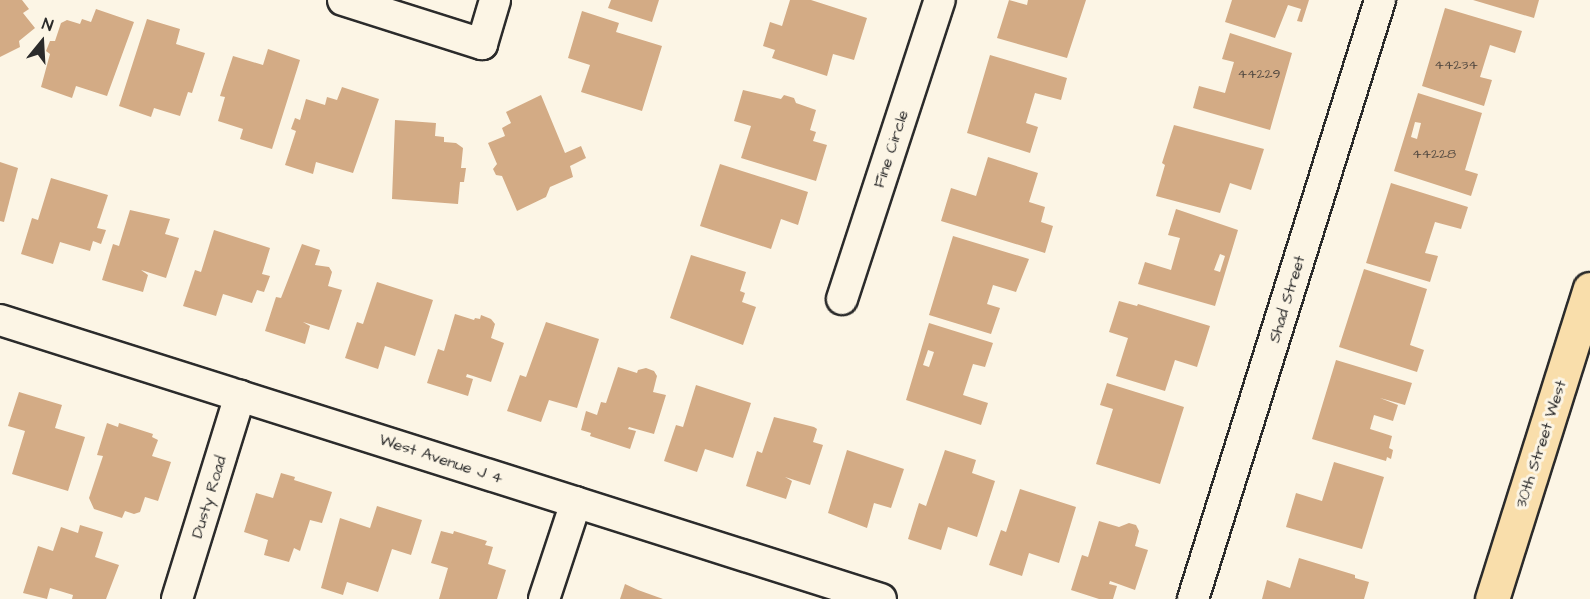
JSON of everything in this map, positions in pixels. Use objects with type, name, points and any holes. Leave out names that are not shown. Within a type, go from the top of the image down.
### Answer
[{"type":"main road","name":"30th Street West","points":[[1492,599],[1590,289]]},
{"type":"street","points":[[343,0],[482,44],[495,0]]},
{"type":"street","name":"Fine Circle","points":[[842,299],[940,0]]},
{"type":"street","name":"Shad Street","points":[[1193,599],[1380,0]]},
{"type":"street","name":"West Avenue J 4","points":[[0,320],[881,599]]},
{"type":"street","name":"Dusty Road","points":[[177,599],[240,396]]},
{"type":"street","points":[[544,599],[576,502]]},
{"type":"building","points":[[0,0],[22,0],[29,9],[23,13],[35,28],[19,41],[20,47],[0,57]]},
{"type":"building","points":[[611,0],[659,0],[652,22],[608,8]]},
{"type":"building","points":[[790,0],[811,0],[867,18],[854,60],[833,54],[827,76],[772,58],[775,50],[763,46],[770,22],[782,26]]},
{"type":"building","points":[[1009,0],[1027,5],[1028,0],[1086,0],[1067,58],[997,38]]},
{"type":"building","points":[[1232,0],[1309,0],[1302,22],[1297,21],[1301,9],[1288,5],[1275,38],[1225,22]]},
{"type":"building","points":[[1473,0],[1539,0],[1534,18]]},
{"type":"building","points":[[1445,8],[1522,31],[1515,53],[1490,45],[1480,77],[1492,80],[1484,106],[1422,86]]},
{"type":"building","points":[[96,9],[134,22],[107,96],[76,86],[72,98],[41,87],[50,54],[46,51],[50,41],[55,41],[61,23],[67,20],[80,24],[82,19],[91,22]]},
{"type":"building","points":[[582,11],[619,23],[616,32],[662,46],[642,111],[581,92],[590,65],[568,58]]},
{"type":"building","points":[[147,19],[180,29],[176,44],[205,53],[192,93],[188,92],[180,116],[154,108],[151,117],[119,106]]},
{"type":"building","points":[[1230,33],[1292,53],[1270,130],[1193,108],[1199,86],[1225,93],[1234,62],[1222,59]]},
{"type":"building","points":[[268,49],[300,60],[272,149],[240,139],[243,129],[218,121],[225,97],[220,96],[233,56],[263,65]]},
{"type":"building","points":[[990,55],[1067,78],[1061,100],[1035,93],[1026,123],[1038,127],[1030,153],[967,133]]},
{"type":"building","points":[[342,87],[379,99],[353,173],[316,162],[313,174],[285,165],[296,131],[291,129],[295,118],[300,120],[306,99],[325,105],[327,97],[337,100]]},
{"type":"building","points":[[743,90],[781,99],[784,95],[794,98],[796,103],[816,110],[810,130],[816,132],[813,141],[827,145],[816,181],[741,158],[751,126],[734,121]]},
{"type":"building","points":[[1418,93],[1482,113],[1465,170],[1478,174],[1471,196],[1394,171]],"holes":[[[1415,122],[1421,123],[1417,139],[1411,137]]]},
{"type":"building","points":[[541,95],[565,153],[581,146],[586,158],[570,166],[573,177],[550,187],[546,197],[517,211],[502,176],[496,175],[493,169],[497,164],[488,143],[505,136],[502,128],[511,123],[506,112]]},
{"type":"building","points":[[395,120],[436,123],[435,136],[444,137],[444,142],[456,143],[463,148],[461,168],[466,168],[464,182],[460,182],[458,204],[392,199]]},
{"type":"building","points":[[1174,125],[1264,149],[1251,190],[1230,183],[1220,213],[1156,196],[1165,165],[1162,163]]},
{"type":"building","points":[[988,157],[1038,173],[1029,202],[1045,207],[1041,222],[1053,226],[1045,253],[941,221],[951,188],[976,196]]},
{"type":"building","points":[[0,162],[18,168],[4,222],[0,221]]},
{"type":"building","points":[[720,164],[808,192],[798,225],[781,219],[771,249],[700,226]]},
{"type":"building","points":[[51,178],[108,195],[97,228],[106,230],[101,244],[93,241],[90,251],[60,242],[53,264],[21,254],[32,218],[38,220]]},
{"type":"building","points":[[1391,183],[1468,207],[1461,229],[1435,222],[1425,253],[1438,256],[1430,282],[1366,263]]},
{"type":"building","points":[[1176,209],[1238,230],[1215,306],[1138,284],[1145,262],[1171,270],[1180,238],[1168,235]],"holes":[[[1220,254],[1225,256],[1220,272],[1214,270]]]},
{"type":"building","points":[[130,210],[170,219],[165,234],[179,238],[166,278],[141,270],[148,275],[143,292],[102,280],[113,244],[119,246]]},
{"type":"building","points":[[214,230],[270,248],[262,274],[270,276],[264,292],[257,290],[252,303],[223,294],[216,316],[183,306],[195,270],[201,272]]},
{"type":"building","points":[[953,236],[1029,259],[1016,292],[993,285],[987,304],[1000,308],[991,334],[929,315]]},
{"type":"building","points":[[302,244],[320,250],[315,265],[329,267],[332,272],[328,286],[342,290],[329,330],[303,322],[310,326],[305,344],[265,331],[276,297],[281,298]]},
{"type":"building","points":[[691,255],[746,272],[740,291],[745,293],[742,302],[756,307],[743,345],[670,318]]},
{"type":"building","points":[[1364,269],[1427,289],[1410,345],[1424,350],[1417,372],[1339,347]]},
{"type":"building","points":[[377,282],[433,300],[415,356],[385,346],[378,369],[345,358],[357,322],[363,324]]},
{"type":"building","points":[[1119,301],[1137,306],[1138,304],[1210,326],[1197,367],[1175,360],[1165,391],[1116,376],[1128,338],[1109,332]]},
{"type":"building","points":[[455,314],[474,320],[475,318],[480,319],[481,315],[491,319],[495,324],[491,338],[504,343],[491,382],[467,374],[466,377],[473,379],[468,396],[427,383],[438,349],[444,351]]},
{"type":"building","points":[[546,322],[599,339],[577,408],[549,400],[541,422],[507,411],[520,375],[526,377]]},
{"type":"building","points":[[929,323],[993,343],[985,367],[973,364],[963,395],[988,403],[981,425],[906,400]],"holes":[[[928,350],[934,352],[929,367],[923,365]]]},
{"type":"building","points":[[1336,360],[1412,383],[1405,405],[1380,398],[1398,405],[1393,421],[1374,415],[1370,429],[1392,436],[1389,448],[1393,450],[1391,459],[1387,457],[1386,461],[1312,439]]},
{"type":"building","points":[[618,367],[637,373],[638,370],[646,368],[654,371],[657,376],[653,392],[666,395],[654,434],[629,427],[628,429],[636,431],[630,449],[590,436],[591,433],[581,430],[586,411],[597,415],[601,402],[606,403]]},
{"type":"building","points":[[1107,383],[1184,407],[1160,484],[1096,464],[1113,409],[1100,405]]},
{"type":"building","points":[[696,385],[751,403],[733,458],[705,449],[697,472],[664,461],[676,425],[683,427]]},
{"type":"building","points":[[19,392],[62,405],[55,428],[85,437],[68,491],[12,474],[25,431],[8,426]]},
{"type":"building","points":[[774,417],[814,427],[817,429],[813,442],[823,445],[810,485],[785,477],[792,481],[786,499],[746,486],[757,451],[762,453]]},
{"type":"building","points":[[107,423],[118,427],[119,423],[153,434],[152,437],[158,440],[152,456],[171,462],[158,501],[145,497],[140,512],[134,514],[125,511],[122,518],[94,509],[89,498],[103,456],[97,455]]},
{"type":"building","points":[[847,450],[904,469],[891,508],[874,503],[867,528],[828,513]]},
{"type":"building","points":[[945,450],[976,460],[972,473],[995,481],[977,537],[948,527],[941,550],[908,539],[919,503],[926,506]]},
{"type":"building","points":[[1334,462],[1384,477],[1362,549],[1286,527],[1296,493],[1322,501]]},
{"type":"building","points":[[281,473],[295,477],[294,480],[332,492],[322,523],[310,520],[300,551],[294,548],[289,562],[264,555],[268,540],[244,532],[256,493],[273,498]]},
{"type":"building","points":[[1020,489],[1076,507],[1059,563],[1029,553],[1022,576],[989,565],[1001,530],[1006,532]]},
{"type":"building","points":[[377,506],[422,520],[411,555],[392,549],[378,592],[347,582],[343,595],[321,588],[340,518],[370,528]]},
{"type":"building","points":[[1099,521],[1119,527],[1129,523],[1136,525],[1139,531],[1135,546],[1148,550],[1135,590],[1110,581],[1109,584],[1117,586],[1113,599],[1099,599],[1071,590],[1082,555],[1088,557]]},
{"type":"building","points":[[80,525],[103,532],[95,557],[119,565],[106,599],[72,599],[73,595],[50,588],[47,599],[23,593],[38,546],[53,551],[61,527],[78,533]]},
{"type":"building","points":[[441,531],[453,534],[454,531],[487,541],[485,545],[493,547],[488,564],[506,570],[497,599],[439,599],[448,568],[431,563]]},
{"type":"building","points":[[1299,558],[1355,575],[1355,578],[1369,582],[1364,599],[1262,599],[1267,580],[1290,588]]},
{"type":"building","points":[[625,584],[638,590],[663,599],[620,599]]}]
